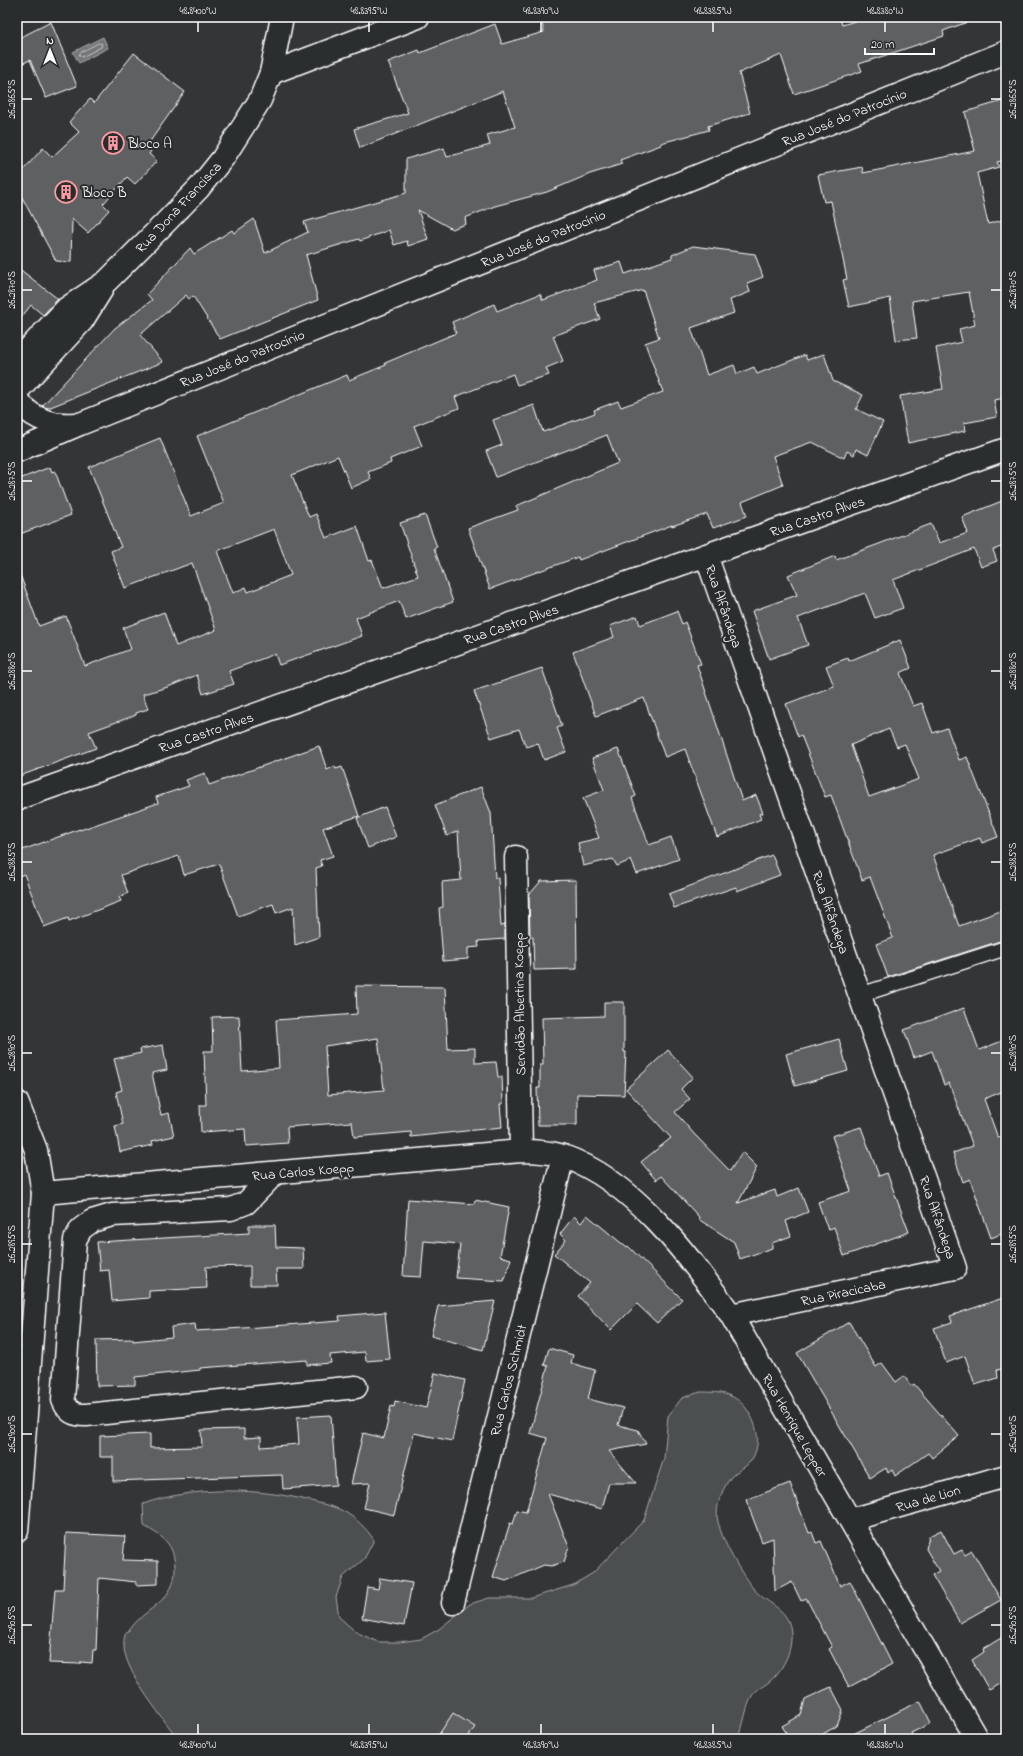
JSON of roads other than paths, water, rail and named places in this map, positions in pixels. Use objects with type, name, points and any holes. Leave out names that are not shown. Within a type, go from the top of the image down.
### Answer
[{"type":"street","name":"Rua Dona Francisca","points":[[17,361],[67,308],[107,281],[199,188],[223,158],[260,100],[271,73],[282,17]]},
{"type":"street","points":[[271,73],[418,17]]},
{"type":"street","name":"Rua José do Patrocínio","points":[[17,451],[80,424],[1006,52]]},
{"type":"street","name":"Rua Dona Francisca","points":[[17,391],[82,321],[107,281]]},
{"type":"street","name":"Rua José do Patrocínio","points":[[17,400],[25,410],[41,420],[60,425],[80,424]]},
{"type":"street","name":"Rua Castro Alves","points":[[17,799],[1006,449]]},
{"type":"street","name":"Rua Alfândega","points":[[706,555],[955,1268]]},
{"type":"street","name":"Servidão Albertina Koepp","points":[[516,857],[521,1151]]},
{"type":"street","points":[[17,1102],[36,1150],[43,1193],[17,1531]]},
{"type":"street","name":"Rua Carlos Koepp","points":[[43,1193],[274,1174],[521,1151],[539,1151],[563,1156]]},
{"type":"street","name":"Rua Henrique Lepper","points":[[563,1156],[590,1168],[615,1184],[669,1234],[700,1271],[731,1315],[976,1739]]},
{"type":"street","name":"Rua Carlos Schmidt","points":[[453,1603],[563,1156]]},
{"type":"street","points":[[274,1174],[246,1203],[231,1209],[112,1216],[92,1221],[81,1229],[75,1240],[63,1400],[68,1410],[76,1415],[86,1415],[356,1387]]},
{"type":"street","name":"Rua Piracicaba","points":[[731,1315],[955,1268]]},
{"type":"street","name":"Rua de Lion","points":[[850,1520],[1006,1476]]},
{"type":"lane","points":[[860,995],[1006,948]]},
{"type":"water","points":[[103,37],[108,48],[79,63],[73,52]]},
{"type":"place","name":"Bloco A","points":[[113,143]]},
{"type":"place","name":"Bloco B","points":[[66,192]]}]
